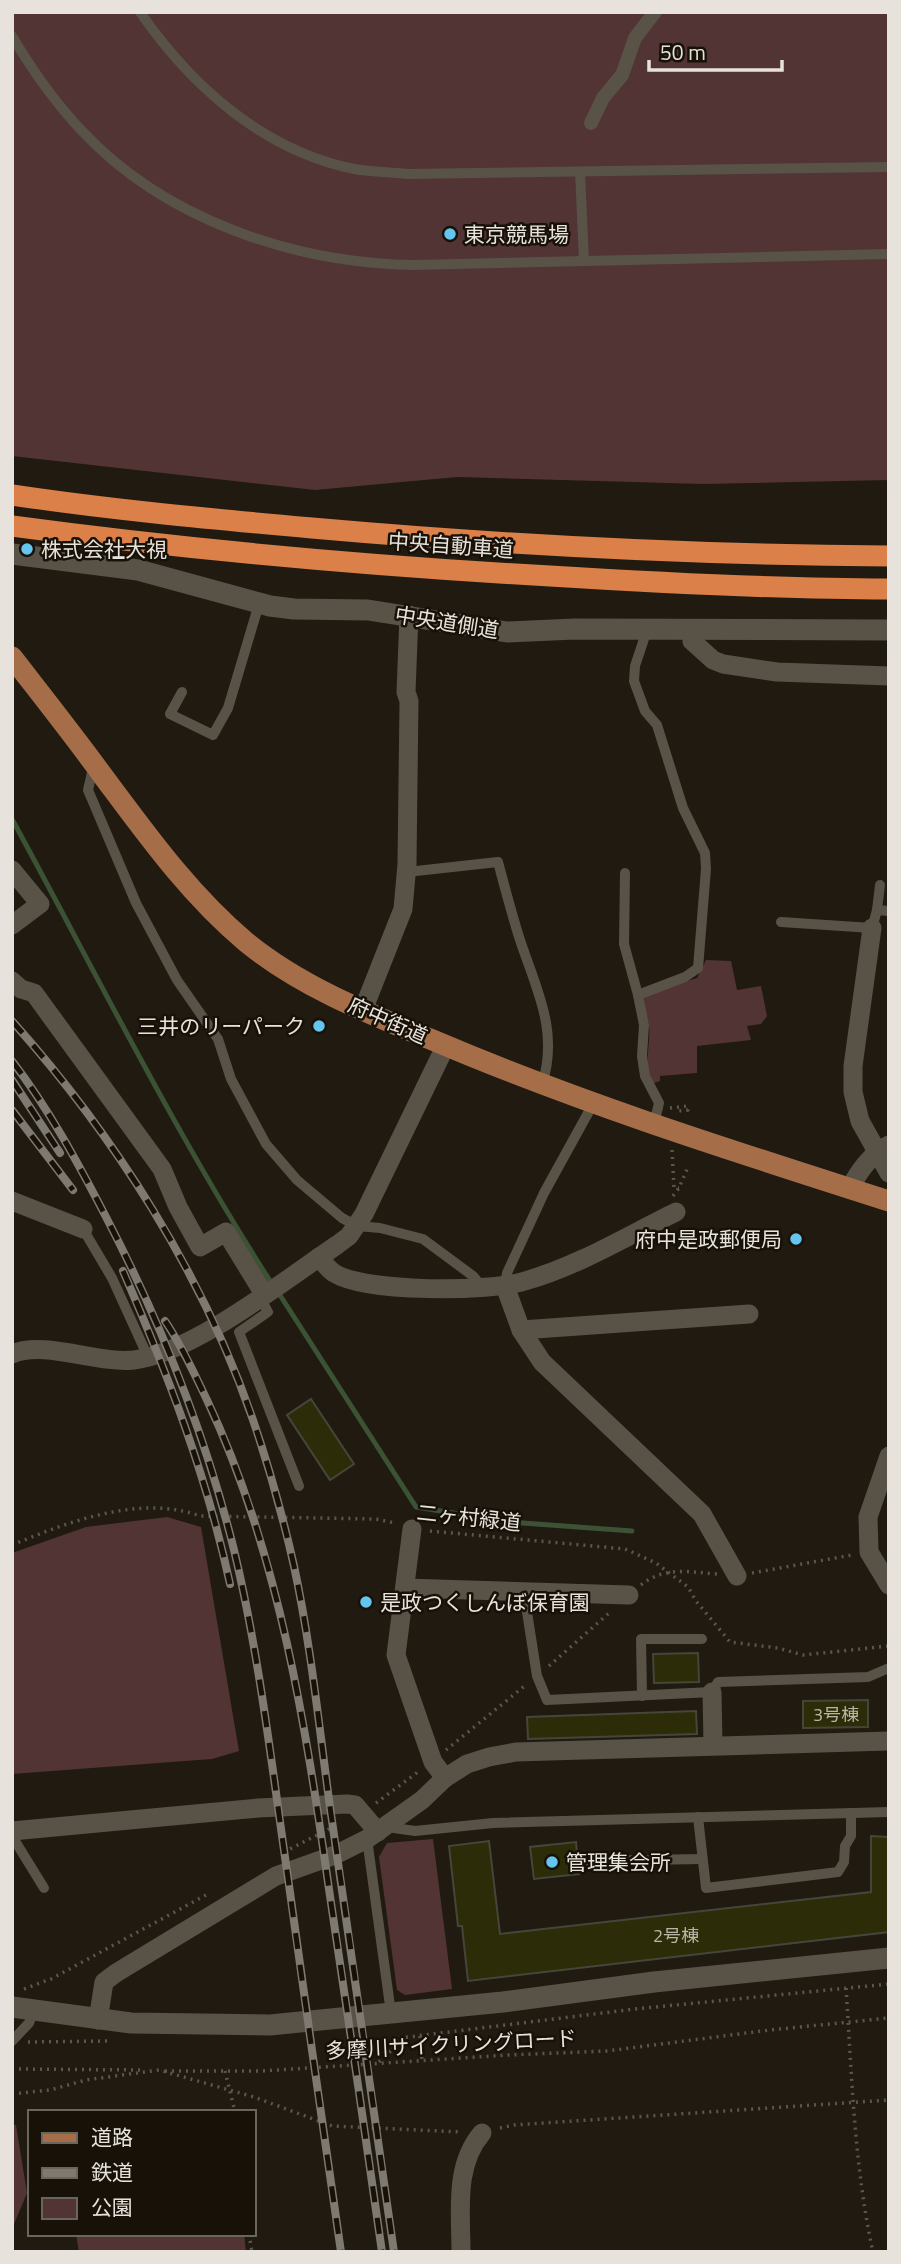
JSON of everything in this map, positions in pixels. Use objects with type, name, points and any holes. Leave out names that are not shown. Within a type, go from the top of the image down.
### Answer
[{"type":"highway","name":"中央自動車道","points":[[12,495],[218,519],[419,538],[800,556],[889,556]]},
{"type":"highway","name":"中央自動車道","points":[[12,526],[230,552],[417,569],[800,589],[889,589]]},
{"type":"main road","name":"府中街道","points":[[12,657],[171,867],[206,906],[248,943],[293,975],[363,1010],[542,1086],[593,1104],[664,1115],[849,1189],[888,1197]]},
{"type":"street","points":[[591,123],[603,98],[622,75],[635,38],[655,12]]},
{"type":"street","name":"中央道側道","points":[[12,554],[138,570],[259,604],[293,609],[368,610],[507,632],[575,629],[889,630]]},
{"type":"street","points":[[363,1010],[403,909],[407,872],[409,701],[406,692],[409,615]]},
{"type":"street","points":[[693,630],[692,641],[713,660],[723,664],[777,673],[889,676]]},
{"type":"street","points":[[12,675],[38,691]]},
{"type":"street","points":[[12,870],[40,904],[12,925]]},
{"type":"street","points":[[875,919],[853,1066],[853,1092],[860,1121],[882,1149],[889,1173]]},
{"type":"street","points":[[12,981],[21,989],[34,993],[162,1169],[178,1207],[200,1247],[226,1232],[268,1291]]},
{"type":"street","points":[[12,1354],[41,1350],[117,1360],[148,1357],[205,1332],[349,1236],[357,1226],[446,1045]]},
{"type":"street","points":[[849,1189],[860,1168],[882,1149]]},
{"type":"street","points":[[12,1201],[83,1229]]},
{"type":"street","points":[[319,1257],[333,1272],[377,1284],[426,1289],[505,1286],[555,1271],[676,1212]]},
{"type":"street","points":[[505,1286],[521,1330],[542,1362],[702,1514],[737,1576]]},
{"type":"street","points":[[521,1330],[749,1314]]},
{"type":"street","points":[[889,1456],[868,1517],[869,1552],[889,1585]]},
{"type":"street","points":[[412,1529],[396,1654],[439,1770]]},
{"type":"street","points":[[405,1588],[629,1595]]},
{"type":"street","points":[[712,1692],[713,1745]]},
{"type":"street","points":[[97,2020],[104,1982],[276,1876],[335,1855],[377,1833],[422,1800],[439,1770],[516,1752],[889,1741]]},
{"type":"street","points":[[12,1830],[258,1808],[347,1804],[355,1805],[363,1812],[377,1833]]},
{"type":"street","points":[[17,1998],[34,2010],[97,2020],[270,2025],[503,2003],[667,1981],[889,1958]]},
{"type":"street","points":[[461,2252],[463,2168],[475,2141],[482,2133]]},
{"type":"lane","points":[[140,12],[161,42],[196,81],[231,112],[274,139],[313,157],[356,169],[408,174],[889,167]]},
{"type":"lane","points":[[12,36],[56,103],[109,157],[160,193],[225,226],[269,242],[329,258],[414,265],[889,254]]},
{"type":"lane","points":[[580,172],[584,261]]},
{"type":"lane","points":[[182,692],[170,714],[213,735],[228,708],[259,604]]},
{"type":"lane","points":[[638,995],[685,977],[698,968],[706,869],[705,853],[682,808],[657,725],[645,711],[634,681],[635,666],[647,630]]},
{"type":"lane","points":[[94,764],[88,790],[136,903],[177,979],[218,1039],[231,1079],[266,1144],[297,1180],[342,1218],[357,1226],[380,1228],[423,1239],[473,1276],[482,1287]]},
{"type":"lane","points":[[407,872],[498,862],[547,1023],[548,1064],[542,1086]]},
{"type":"lane","points":[[625,873],[624,944],[644,1025],[642,1056],[645,1076],[664,1115]]},
{"type":"lane","points":[[875,919],[880,885]]},
{"type":"lane","points":[[781,922],[875,919],[889,911]]},
{"type":"lane","points":[[505,1286],[507,1273],[544,1193],[593,1104]]},
{"type":"lane","points":[[83,1229],[112,1278],[148,1357]]},
{"type":"lane","points":[[268,1291],[268,1312],[239,1332],[299,1486]]},
{"type":"lane","points":[[524,1593],[537,1676],[547,1700],[712,1692],[718,1682],[869,1678],[889,1668]]},
{"type":"lane","points":[[642,1696],[641,1640],[702,1640]]},
{"type":"lane","points":[[391,2013],[377,1833],[493,1823],[889,1812]]},
{"type":"lane","points":[[698,1817],[706,1888],[838,1872],[844,1862],[845,1846],[851,1836],[851,1814]]},
{"type":"lane","points":[[12,1836],[44,1888]]},
{"type":"lane","points":[[588,1861],[701,1858]]},
{"type":"lane","points":[[12,2041],[29,2023],[34,2010]]},
{"type":"path","points":[[679,1188],[688,1167]]},
{"type":"path","name":"二ヶ村緑道","points":[[12,1545],[104,1515],[141,1510],[176,1509],[200,1516],[376,1519],[412,1529],[625,1549],[656,1563],[688,1587],[696,1601],[730,1642],[778,1648],[803,1655],[889,1646]]},
{"type":"path","points":[[279,1855],[439,1770],[537,1676],[646,1581],[675,1570],[737,1576],[869,1552]]},
{"type":"path","points":[[17,1998],[210,1893]]},
{"type":"path","points":[[378,2064],[397,2045],[394,2039],[635,2009],[889,1984]]},
{"type":"path","points":[[846,1988],[852,2102],[863,2206],[873,2252]]},
{"type":"path","name":"多摩川サイクリングロード","points":[[12,2069],[225,2071],[607,2051],[889,2018]]},
{"type":"path","points":[[420,2036],[422,2061]]},
{"type":"path","points":[[12,2094],[50,2090],[86,2080],[159,2070],[232,2091],[332,2126],[482,2133],[514,2125],[889,2100]]},
{"type":"path","points":[[225,2071],[235,2110]]},
{"type":"green space","name":"東京競馬場","points":[[12,12],[889,12],[889,480],[703,484],[457,477],[315,490],[12,456]]},
{"type":"green space","points":[[706,960],[731,961],[737,990],[761,986],[767,1016],[761,1024],[747,1026],[751,1040],[697,1046],[697,1073],[660,1076],[660,1081],[654,1083],[648,1070],[649,1026],[644,998],[654,991],[697,978]]},
{"type":"green space","points":[[167,1517],[201,1527],[239,1751],[212,1759],[12,1774],[12,1553],[86,1527]]},
{"type":"green space","points":[[433,1839],[452,1989],[405,1995],[397,1990],[379,1857],[387,1843]]},
{"type":"green space","points":[[12,2125],[16,2125],[27,2193],[12,2229]]},
{"type":"green space","points":[[76,2236],[244,2236],[246,2252],[79,2252]]},
{"type":"building","points":[[311,1399],[354,1464],[330,1480],[287,1415]]},
{"type":"building","points":[[698,1653],[699,1682],[654,1683],[653,1654]]},
{"type":"building","points":[[868,1700],[868,1727],[803,1728],[803,1701]]},
{"type":"building","points":[[696,1711],[697,1734],[528,1739],[527,1717]]},
{"type":"building","points":[[871,1836],[889,1837],[889,1932],[468,1981],[462,1926],[458,1926],[449,1846],[489,1841],[500,1934],[871,1892]]},
{"type":"building","points":[[576,1842],[579,1874],[534,1879],[530,1847]]},
{"type":"waterway","points":[[12,819],[170,1113],[272,1284]]},
{"type":"waterway","points":[[278,1292],[416,1507],[509,1522],[632,1531]]},
{"type":"railway","points":[[12,1021],[86,1111],[152,1208],[209,1312],[265,1456],[290,1548],[305,1626],[394,2252]]},
{"type":"railway","points":[[12,1061],[62,1137],[145,1297],[180,1379],[222,1506],[243,1591],[258,1673],[341,2252]]},
{"type":"railway","points":[[12,1080],[60,1153]]},
{"type":"railway","points":[[12,1110],[73,1190]]},
{"type":"railway","points":[[123,1271],[184,1425],[209,1503],[230,1584]]},
{"type":"railway","points":[[165,1321],[207,1400],[232,1459],[254,1519],[287,1643],[311,1769],[382,2252]]},
{"type":"place","name":"東京競馬場","points":[[450,234]]},
{"type":"place","name":"株式会社大視","points":[[27,549]]},
{"type":"place","name":"三井のリーパーク","points":[[319,1026]]},
{"type":"place","name":"府中是政郵便局","points":[[796,1239]]},
{"type":"place","name":"是政つくしんぼ保育園","points":[[366,1602]]},
{"type":"place","name":"管理集会所","points":[[552,1862]]}]
